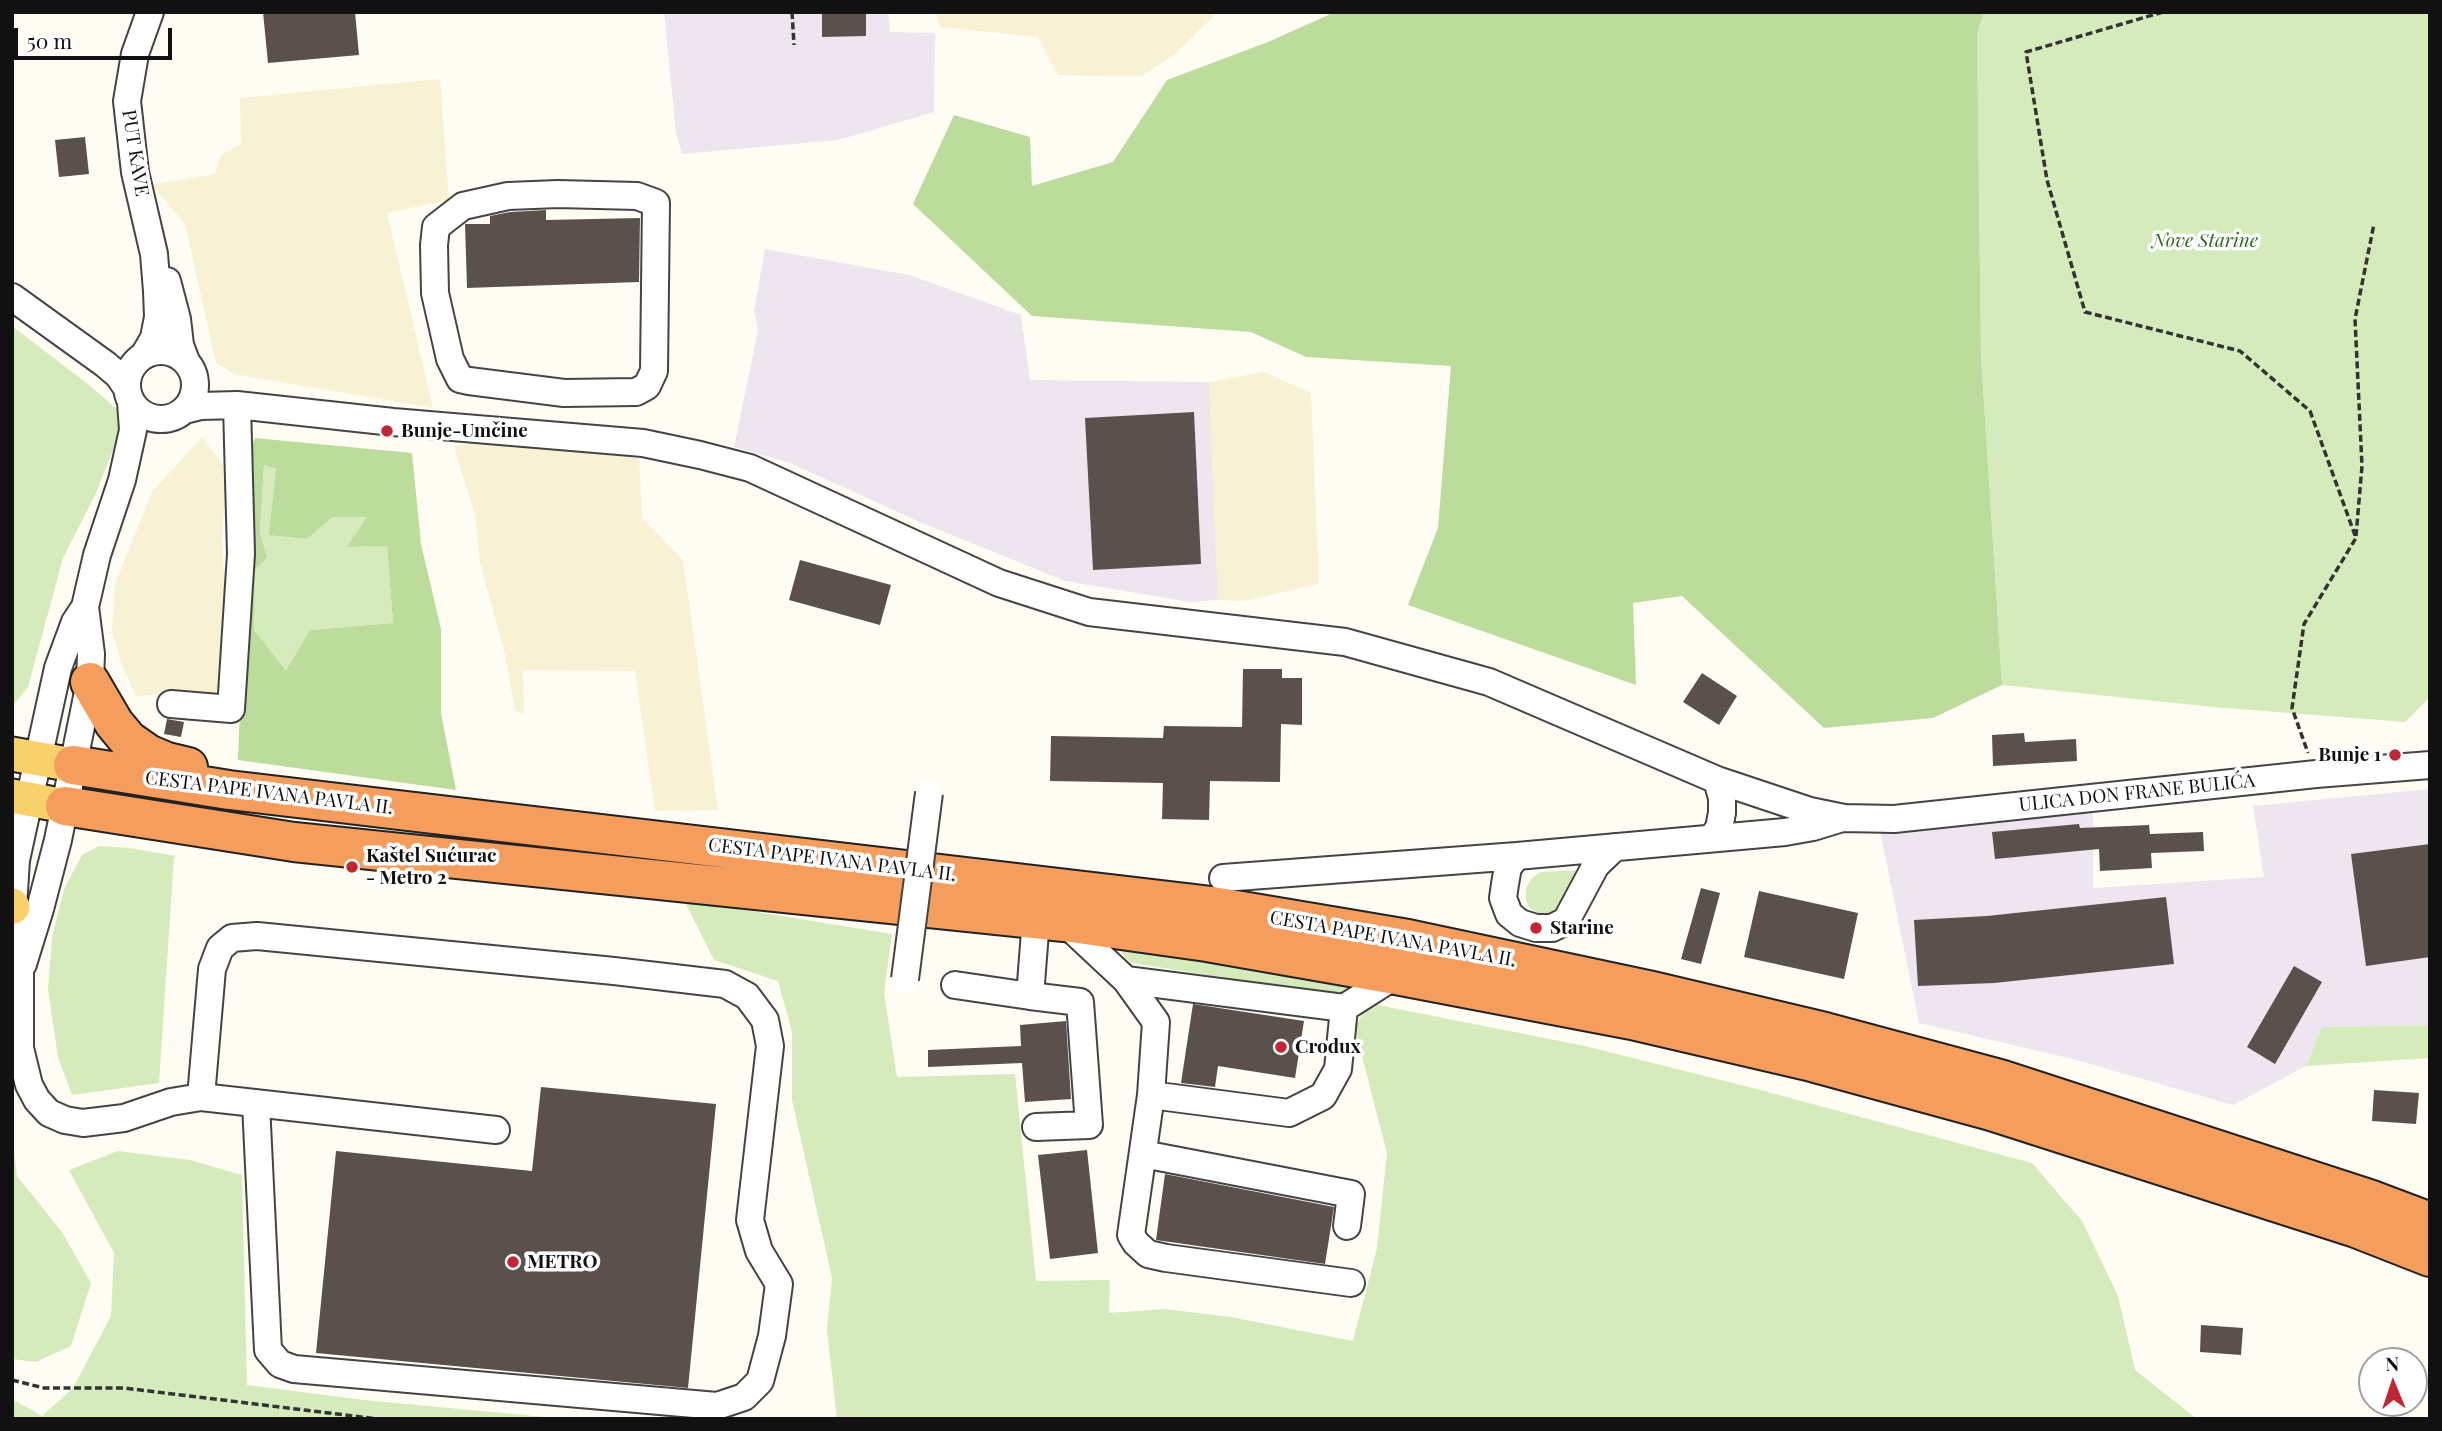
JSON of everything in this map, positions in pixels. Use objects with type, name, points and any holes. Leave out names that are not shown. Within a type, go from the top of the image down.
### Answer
[{"type":"highway","points":[[90,682],[114,723],[128,740],[148,754],[167,762],[197,769],[215,778],[229,790]]},
{"type":"highway","name":"CESTA PAPE IVANA PAVLA II.","points":[[40,759],[229,790],[1212,906],[1408,939],[1640,1005]]},
{"type":"highway","name":"CESTA PAPE IVANA PAVLA II.","points":[[65,806],[307,844],[1050,920],[1207,942],[1396,975],[1640,1005]]},
{"type":"highway","points":[[1640,1005],[1825,1032],[2000,1079],[2369,1199],[2430,1222]]},
{"type":"highway","points":[[1640,1005],[1808,1061],[1992,1111],[2356,1228],[2430,1257]]},
{"type":"main road","name":"CESTA PAPE IVANA PAVLA II.","points":[[20,798],[65,806]]},
{"type":"street","name":"PUT KAVE","points":[[140,358],[154,338],[158,317],[154,254],[135,172],[127,101],[135,54],[150,12]]},
{"type":"street","points":[[558,194],[637,196],[656,203],[653,371],[647,386],[636,392],[564,393],[460,379],[450,359],[435,293],[433,245],[436,226],[463,205],[508,195],[558,194]]},
{"type":"street","name":"PUT KAVE","points":[[154,254],[172,297],[180,345],[191,370]]},
{"type":"street","points":[[12,297],[118,375],[129,395],[146,416],[175,415],[201,406],[237,405],[393,422],[643,443],[750,468],[999,583],[1089,612],[1345,642],[1489,682],[1717,780],[1800,808],[1844,818]]},
{"type":"street","points":[[83,347],[108,358],[140,358]]},
{"type":"street","points":[[20,972],[40,909],[65,806],[40,759],[58,668],[70,633],[85,607],[97,555],[122,480],[133,430],[129,395],[131,369],[140,358],[154,351],[177,354],[221,398],[237,405]]},
{"type":"street","points":[[122,480],[152,434],[175,415],[195,391],[191,370]]},
{"type":"street","points":[[564,393],[565,436]]},
{"type":"street","points":[[171,704],[231,709],[241,554],[237,405]]},
{"type":"street","points":[[85,607],[91,654],[90,682],[40,759],[20,798],[13,906],[20,972],[20,1048],[24,1069],[37,1100],[49,1113],[65,1121],[83,1123],[106,1122],[171,1102],[201,1097],[496,1130]]},
{"type":"street","name":"ULICA DON FRANE BULIĆA","points":[[1844,818],[1894,819],[2316,774],[2430,765]]},
{"type":"street","points":[[1712,838],[1719,828],[1722,813],[1717,780]]},
{"type":"street","points":[[905,979],[929,793]]},
{"type":"street","points":[[1223,878],[1712,838],[1813,827],[1844,818]]},
{"type":"street","points":[[1517,856],[1508,867],[1503,898],[1509,914],[1520,923],[1536,928],[1552,928],[1566,921],[1596,865],[1615,847]]},
{"type":"street","points":[[1030,996],[1050,920],[1126,980],[1156,1021],[1151,1095],[1131,1235],[1148,1254],[1351,1283]]},
{"type":"street","points":[[201,1097],[212,969],[220,948],[232,938],[257,936],[725,984],[747,996],[765,1020],[770,1046],[750,1220],[759,1251],[779,1284],[772,1336],[760,1381],[744,1397],[717,1406],[293,1370],[279,1364],[268,1350],[256,1104]]},
{"type":"street","points":[[1126,980],[1344,1008],[1396,975]]},
{"type":"street","points":[[955,985],[1080,1002],[1088,1125],[1036,1127]]},
{"type":"street","points":[[1151,1095],[1289,1113],[1323,1096],[1338,1069],[1344,1008]]},
{"type":"street","points":[[1143,1154],[1351,1194],[1347,1226]]},
{"type":"path","points":[[792,12],[794,45]]},
{"type":"path","points":[[2163,12],[2026,52],[2047,180],[2085,312],[2239,351],[2310,411],[2356,538]]},
{"type":"path","points":[[2316,774],[2292,708],[2304,624],[2356,538],[2362,466],[2355,319],[2374,223]]},
{"type":"path","points":[[12,1380],[44,1388],[124,1388],[378,1419]]},
{"type":"shaded area","points":[[664,12],[888,12],[890,32],[935,33],[934,112],[838,140],[682,154],[676,133]]},
{"type":"shaded area","points":[[935,12],[1218,12],[1176,53],[1142,76],[1058,75],[1038,37],[940,27]]},
{"type":"shaded area","points":[[440,79],[449,200],[387,213],[433,408],[234,374],[216,363],[185,224],[152,185],[215,174],[221,155],[241,144],[240,98]]},
{"type":"shaded area","points":[[765,249],[909,275],[1021,315],[1030,380],[1209,382],[1218,600],[1190,602],[1065,581],[920,522],[790,463],[734,447],[758,330],[754,311]]},
{"type":"shaded area","points":[[1264,372],[1311,393],[1319,584],[1243,601],[1218,600],[1209,382]]},
{"type":"shaded area","points":[[202,437],[223,465],[225,489],[222,541],[227,623],[223,702],[179,693],[136,696],[122,665],[112,631],[115,584],[152,492]]},
{"type":"shaded area","points":[[479,442],[639,458],[642,518],[683,560],[718,810],[655,811],[635,671],[523,670],[524,714],[515,710],[505,655],[480,562],[475,514],[455,451],[455,446]]},
{"type":"shaded area","points":[[2093,786],[2093,888],[2264,877],[2253,806],[2430,789],[2430,1025],[2322,1027],[2306,1066],[2233,1105],[2073,1059],[1919,1023],[1876,811]]},
{"type":"green space","points":[[1335,12],[1984,12],[1977,33],[1981,355],[2002,685],[1933,718],[1824,728],[1682,596],[1633,603],[1636,685],[1408,605],[1438,528],[1451,366],[1306,357],[1251,332],[1032,316],[913,204],[954,115],[1030,137],[1032,186],[1113,162],[1167,80],[1268,42]]},
{"type":"green space","name":"Nove Starine","points":[[1984,12],[2430,12],[2430,697],[2405,722],[2213,707],[2002,685],[1981,355],[1977,33]]},
{"type":"green space","points":[[12,326],[126,417],[96,493],[63,558],[28,687],[12,707]]},
{"type":"green space","points":[[255,438],[412,453],[421,544],[441,629],[441,713],[456,790],[238,760],[250,448]],"holes":[[[264,465],[276,469],[269,535],[307,539],[333,517],[367,517],[347,547],[387,546],[393,623],[310,630],[286,671],[254,630],[255,570],[267,558],[260,532]]]},
{"type":"green space","points":[[264,465],[276,469],[307,539],[333,517],[368,516],[348,547],[387,546],[393,623],[310,630],[286,672],[254,630],[255,570],[267,558],[260,532]]},
{"type":"green space","points":[[99,846],[176,856],[159,1083],[72,1095],[58,1057],[48,990],[52,937],[64,889],[82,855]]},
{"type":"green space","points":[[1580,870],[1561,912],[1540,915],[1530,908],[1526,901],[1526,888],[1532,878],[1541,872]]},
{"type":"green space","points":[[684,900],[892,934],[884,993],[897,1077],[1015,1074],[1036,1281],[1110,1280],[1109,1313],[1164,1309],[1231,1317],[1353,1341],[1377,1248],[1387,1153],[1355,1029],[1363,1012],[1373,1004],[1585,1046],[2032,1163],[2082,1221],[2118,1296],[2135,1370],[2197,1419],[837,1419],[827,1330],[832,1278],[792,1100],[792,1032],[778,981],[714,960]]},
{"type":"green space","points":[[1129,948],[1346,982],[1347,990],[1334,995],[1132,963],[1124,957],[1121,950]]},
{"type":"green space","points":[[2430,1025],[2430,1058],[2306,1066],[2322,1027]]},
{"type":"green space","points":[[12,1131],[17,1176],[62,1232],[91,1283],[71,1346],[36,1362],[12,1359]]},
{"type":"green space","points":[[118,1151],[190,1160],[242,1175],[247,1385],[364,1400],[567,1419],[12,1419],[12,1399],[42,1416],[73,1388],[111,1316],[114,1253],[69,1170]]},
{"type":"building","points":[[263,12],[355,12],[359,55],[268,63]]},
{"type":"building","points":[[822,12],[866,12],[866,36],[822,37]]},
{"type":"building","points":[[85,137],[89,174],[59,177],[55,140]]},
{"type":"building","points":[[546,210],[546,220],[640,218],[639,282],[467,288],[465,224],[490,224],[490,216]]},
{"type":"building","points":[[1194,412],[1201,564],[1093,570],[1085,418]]},
{"type":"building","points":[[800,560],[891,585],[880,625],[789,600]]},
{"type":"building","points":[[1243,669],[1282,669],[1282,678],[1302,678],[1302,725],[1281,724],[1280,782],[1210,781],[1209,820],[1162,819],[1163,783],[1050,781],[1051,736],[1163,738],[1164,726],[1242,727]]},
{"type":"building","points":[[1702,673],[1737,696],[1719,725],[1683,702]]},
{"type":"building","points":[[167,719],[184,722],[181,737],[164,734]]},
{"type":"building","points":[[2024,733],[2025,742],[2076,739],[2077,761],[1993,766],[1992,735]]},
{"type":"building","points":[[2079,824],[2080,828],[2149,825],[2150,834],[2203,832],[2204,851],[2151,853],[2152,868],[2100,871],[2099,849],[1995,859],[1992,832]]},
{"type":"building","points":[[2430,844],[2430,957],[2366,966],[2351,854]]},
{"type":"building","points":[[1701,888],[1720,893],[1701,964],[1681,959]]},
{"type":"building","points":[[1759,891],[1858,913],[1844,979],[1744,957]]},
{"type":"building","points":[[2166,897],[2174,964],[1994,983],[1918,986],[1914,920],[1987,916]]},
{"type":"building","points":[[2294,966],[2322,982],[2275,1064],[2247,1047]]},
{"type":"building","points":[[1193,1004],[1304,1021],[1295,1078],[1218,1066],[1215,1087],[1181,1083]]},
{"type":"building","points":[[1066,1021],[1071,1099],[1025,1102],[1022,1063],[928,1067],[928,1050],[1021,1046],[1020,1025]]},
{"type":"building","name":"METRO","points":[[541,1087],[716,1104],[688,1388],[316,1353],[336,1151],[532,1171]]},
{"type":"building","points":[[2374,1090],[2419,1093],[2416,1124],[2372,1121]]},
{"type":"building","points":[[1087,1150],[1098,1253],[1050,1259],[1038,1155]]},
{"type":"building","points":[[1165,1174],[1334,1207],[1325,1264],[1156,1240]]},
{"type":"building","points":[[2201,1325],[2243,1328],[2241,1355],[2200,1352]]},
{"type":"place","name":"Bunje-Umčine","points":[[387,431]]},
{"type":"place","name":"Bunje 1","points":[[2395,755]]},
{"type":"place","name":"Kaštel Sućurac - Metro 2","points":[[352,867]]},
{"type":"place","name":"Starine","points":[[1536,928]]},
{"type":"place","name":"Crodux","points":[[1281,1047]]},
{"type":"place","name":"METRO","points":[[513,1262]]}]
